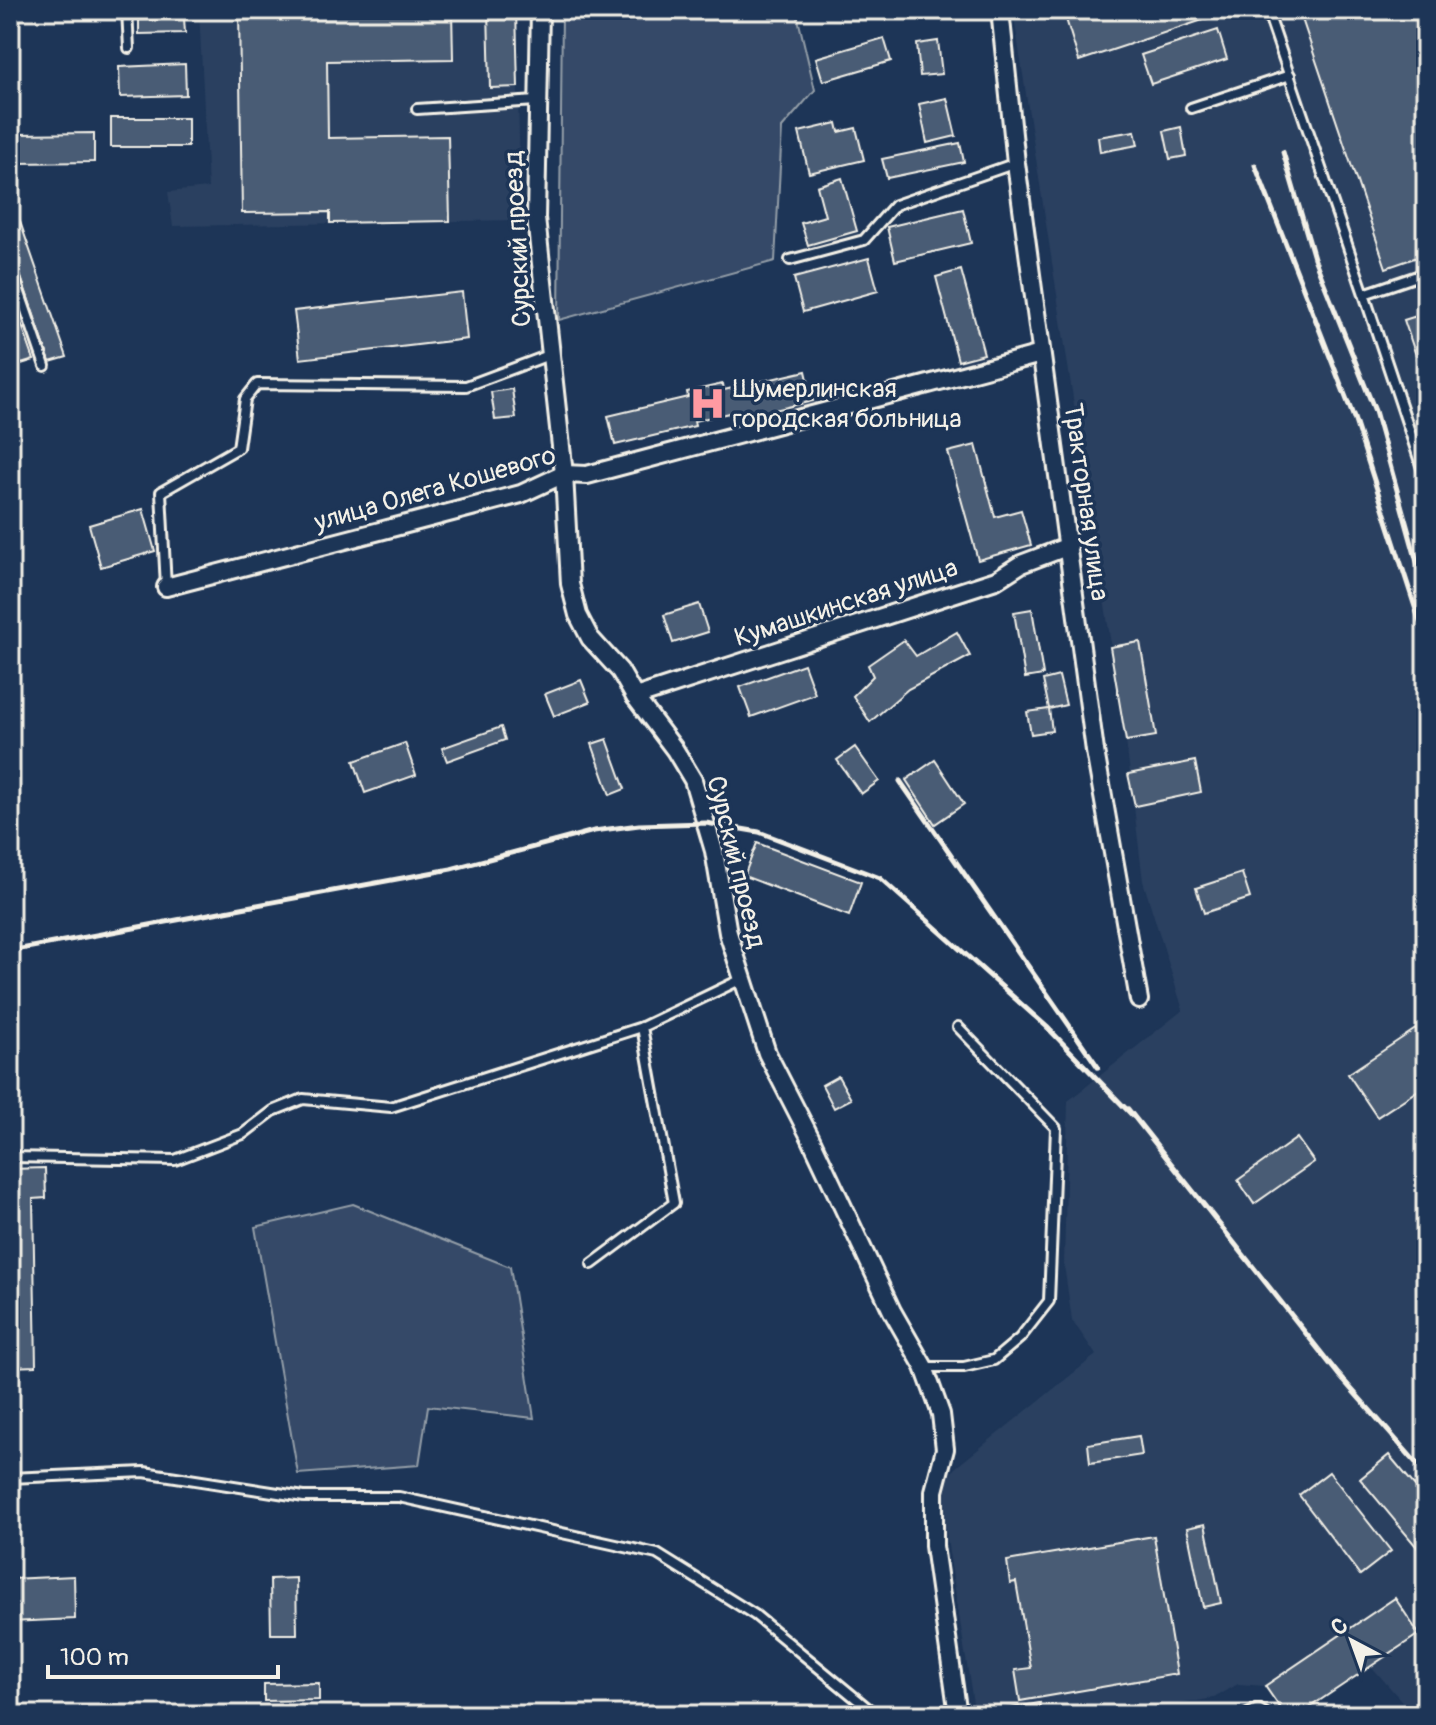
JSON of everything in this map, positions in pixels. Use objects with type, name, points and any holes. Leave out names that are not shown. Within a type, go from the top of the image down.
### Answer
[{"type":"street","name":"Сурский проезд","points":[[540,10],[536,218],[564,474],[570,584],[578,615],[590,638],[620,671],[693,780],[714,851],[728,933],[767,1053],[892,1311],[924,1367],[941,1414],[945,1449],[932,1507],[934,1546],[958,1715]]},
{"type":"street","name":"Тракторная улица","points":[[1000,10],[1016,163],[1095,751],[1139,1000]]},
{"type":"street","name":"улица Олега Кошевого","points":[[166,587],[521,494],[564,474],[587,475],[1041,354]]},
{"type":"street","name":"Кумашкинская улица","points":[[635,697],[996,580],[1021,564],[1069,546]]},
{"type":"lane","points":[[127,10],[129,48]]},
{"type":"lane","points":[[1267,10],[1426,480]]},
{"type":"lane","points":[[1191,108],[1290,75]]},
{"type":"lane","points":[[417,109],[536,101]]},
{"type":"lane","points":[[790,260],[864,240],[895,205],[1016,163]]},
{"type":"lane","points":[[10,264],[45,366]]},
{"type":"lane","points":[[1364,294],[1426,273]]},
{"type":"lane","points":[[166,587],[161,492],[238,448],[245,399],[257,384],[466,386],[549,355]]},
{"type":"lane","points":[[10,1157],[175,1160],[243,1134],[273,1111],[303,1099],[391,1107],[642,1027],[742,979]]},
{"type":"lane","points":[[592,1264],[674,1203],[642,1027]]},
{"type":"lane","points":[[924,1367],[964,1367],[994,1360],[1020,1338],[1049,1301],[1056,1128],[958,1027]]},
{"type":"lane","points":[[10,1478],[144,1472],[304,1497],[399,1497],[657,1554],[755,1615],[876,1715]]},
{"type":"lane","points":[[1245,1715],[1258,1709],[1268,1715]]},
{"type":"shaded area","points":[[199,10],[516,10],[521,220],[173,226],[168,192],[208,188]]},
{"type":"shaded area","points":[[562,10],[796,10],[815,90],[782,128],[775,261],[559,320]]},
{"type":"shaded area","points":[[1013,10],[1426,10],[1426,1715],[1414,1715],[1371,1666],[1298,1715],[1285,1715],[1265,1686],[1238,1684],[1214,1698],[1115,1715],[975,1715],[940,1496],[945,1481],[955,1468],[1096,1355],[1072,1320],[1064,1265],[1068,1101],[1183,1010],[1143,881],[1126,741]]},
{"type":"shaded area","points":[[353,1204],[510,1267],[534,1418],[428,1406],[419,1465],[298,1474],[255,1227]]},
{"type":"building","points":[[239,10],[452,10],[453,59],[327,61],[328,138],[448,136],[450,221],[330,223],[330,212],[242,213]]},
{"type":"building","points":[[488,10],[516,10],[518,87],[490,88]]},
{"type":"building","points":[[1092,10],[1233,10],[1079,61],[1066,19]]},
{"type":"building","points":[[1299,10],[1426,10],[1426,254],[1386,268]]},
{"type":"building","points":[[184,18],[185,33],[139,34],[139,20]]},
{"type":"building","points":[[1218,30],[1227,59],[1151,84],[1141,55]]},
{"type":"building","points":[[884,38],[891,61],[823,81],[816,58]]},
{"type":"building","points":[[938,41],[942,74],[920,76],[917,44]]},
{"type":"building","points":[[185,64],[186,95],[120,97],[119,67]]},
{"type":"building","points":[[947,98],[956,136],[927,143],[919,104]]},
{"type":"building","points":[[111,118],[188,118],[188,147],[111,147]]},
{"type":"building","points":[[837,123],[839,132],[856,128],[864,160],[809,173],[799,132]]},
{"type":"building","points":[[1181,127],[1186,156],[1170,159],[1164,131]]},
{"type":"building","points":[[1135,131],[1138,145],[1100,152],[1098,137]]},
{"type":"building","points":[[94,133],[94,162],[17,163],[16,134]]},
{"type":"building","points":[[960,143],[964,162],[887,178],[882,159]]},
{"type":"building","points":[[842,178],[857,231],[808,245],[801,223],[825,216],[817,186]]},
{"type":"building","points":[[10,193],[67,357],[50,362],[10,245]]},
{"type":"building","points":[[963,209],[971,243],[895,261],[887,227]]},
{"type":"building","points":[[869,258],[878,291],[803,312],[794,278]]},
{"type":"building","points":[[961,270],[984,354],[958,361],[936,277]]},
{"type":"building","points":[[10,291],[34,360],[18,365],[10,344]]},
{"type":"building","points":[[462,292],[467,339],[300,359],[294,311]]},
{"type":"building","points":[[1426,313],[1426,385],[1404,320]]},
{"type":"building","points":[[806,371],[813,401],[731,420],[729,413],[694,421],[695,426],[615,445],[608,416],[688,397],[687,392],[723,384],[724,390]]},
{"type":"building","points":[[512,389],[516,418],[495,420],[491,392]]},
{"type":"building","points":[[976,445],[995,517],[1021,510],[1031,545],[978,560],[948,452]]},
{"type":"building","points":[[143,509],[155,551],[101,567],[89,525]]},
{"type":"building","points":[[699,604],[708,632],[673,643],[664,615]]},
{"type":"building","points":[[1032,609],[1043,675],[1025,678],[1014,612]]},
{"type":"building","points":[[957,632],[970,656],[908,689],[870,722],[853,696],[873,676],[868,665],[904,640],[916,656]]},
{"type":"building","points":[[1140,642],[1156,736],[1126,741],[1110,647]]},
{"type":"building","points":[[804,664],[815,694],[751,717],[740,687]]},
{"type":"building","points":[[1059,676],[1066,705],[1049,709],[1043,680]]},
{"type":"building","points":[[581,680],[590,702],[554,716],[545,694]]},
{"type":"building","points":[[1049,709],[1052,731],[1031,734],[1027,712]]},
{"type":"building","points":[[501,727],[505,740],[447,761],[442,748]]},
{"type":"building","points":[[607,739],[625,789],[610,795],[592,744]]},
{"type":"building","points":[[405,743],[416,775],[365,793],[354,761]]},
{"type":"building","points":[[855,747],[879,781],[861,794],[837,760]]},
{"type":"building","points":[[935,760],[964,804],[935,824],[906,780]]},
{"type":"building","points":[[1195,761],[1201,792],[1135,806],[1128,774]]},
{"type":"building","points":[[757,843],[861,882],[849,916],[744,876]]},
{"type":"building","points":[[1242,873],[1250,898],[1204,913],[1196,888]]},
{"type":"building","points":[[1426,1022],[1426,1085],[1377,1117],[1348,1074]]},
{"type":"building","points":[[838,1076],[851,1099],[834,1108],[822,1085]]},
{"type":"building","points":[[1297,1138],[1314,1162],[1254,1204],[1238,1180]]},
{"type":"building","points":[[45,1168],[46,1198],[33,1199],[36,1366],[10,1367],[10,1169]]},
{"type":"building","points":[[1139,1436],[1142,1455],[1090,1463],[1088,1444]]},
{"type":"building","points":[[1389,1455],[1426,1499],[1426,1558],[1360,1479]]},
{"type":"building","points":[[1329,1472],[1391,1551],[1360,1575],[1299,1495]]},
{"type":"building","points":[[1205,1524],[1221,1603],[1203,1607],[1187,1528]]},
{"type":"building","points":[[1154,1536],[1177,1674],[1020,1701],[1015,1670],[1031,1668],[1016,1582],[1010,1583],[1007,1561]]},
{"type":"building","points":[[74,1576],[75,1619],[10,1622],[10,1579]]},
{"type":"building","points":[[296,1578],[297,1634],[271,1634],[270,1579]]},
{"type":"building","points":[[1395,1598],[1419,1634],[1298,1715],[1285,1715],[1265,1686]]},
{"type":"building","points":[[319,1683],[319,1700],[264,1701],[264,1684]]},
{"type":"building","points":[[1040,1703],[1042,1715],[975,1715],[975,1714]]},
{"type":"railway","points":[[1283,152],[1314,258],[1375,411],[1426,594]]},
{"type":"railway","points":[[1255,165],[1354,418],[1426,641]]},
{"type":"railway","points":[[900,781],[1098,1067]]},
{"type":"railway","points":[[10,951],[451,869],[594,831],[639,825],[706,823],[759,832],[880,878],[1047,1027],[1133,1116]]},
{"type":"railway","points":[[1128,1109],[1338,1374],[1426,1474]]},
{"type":"place","name":"Шумерлинская городская больница","points":[[707,404]]}]
